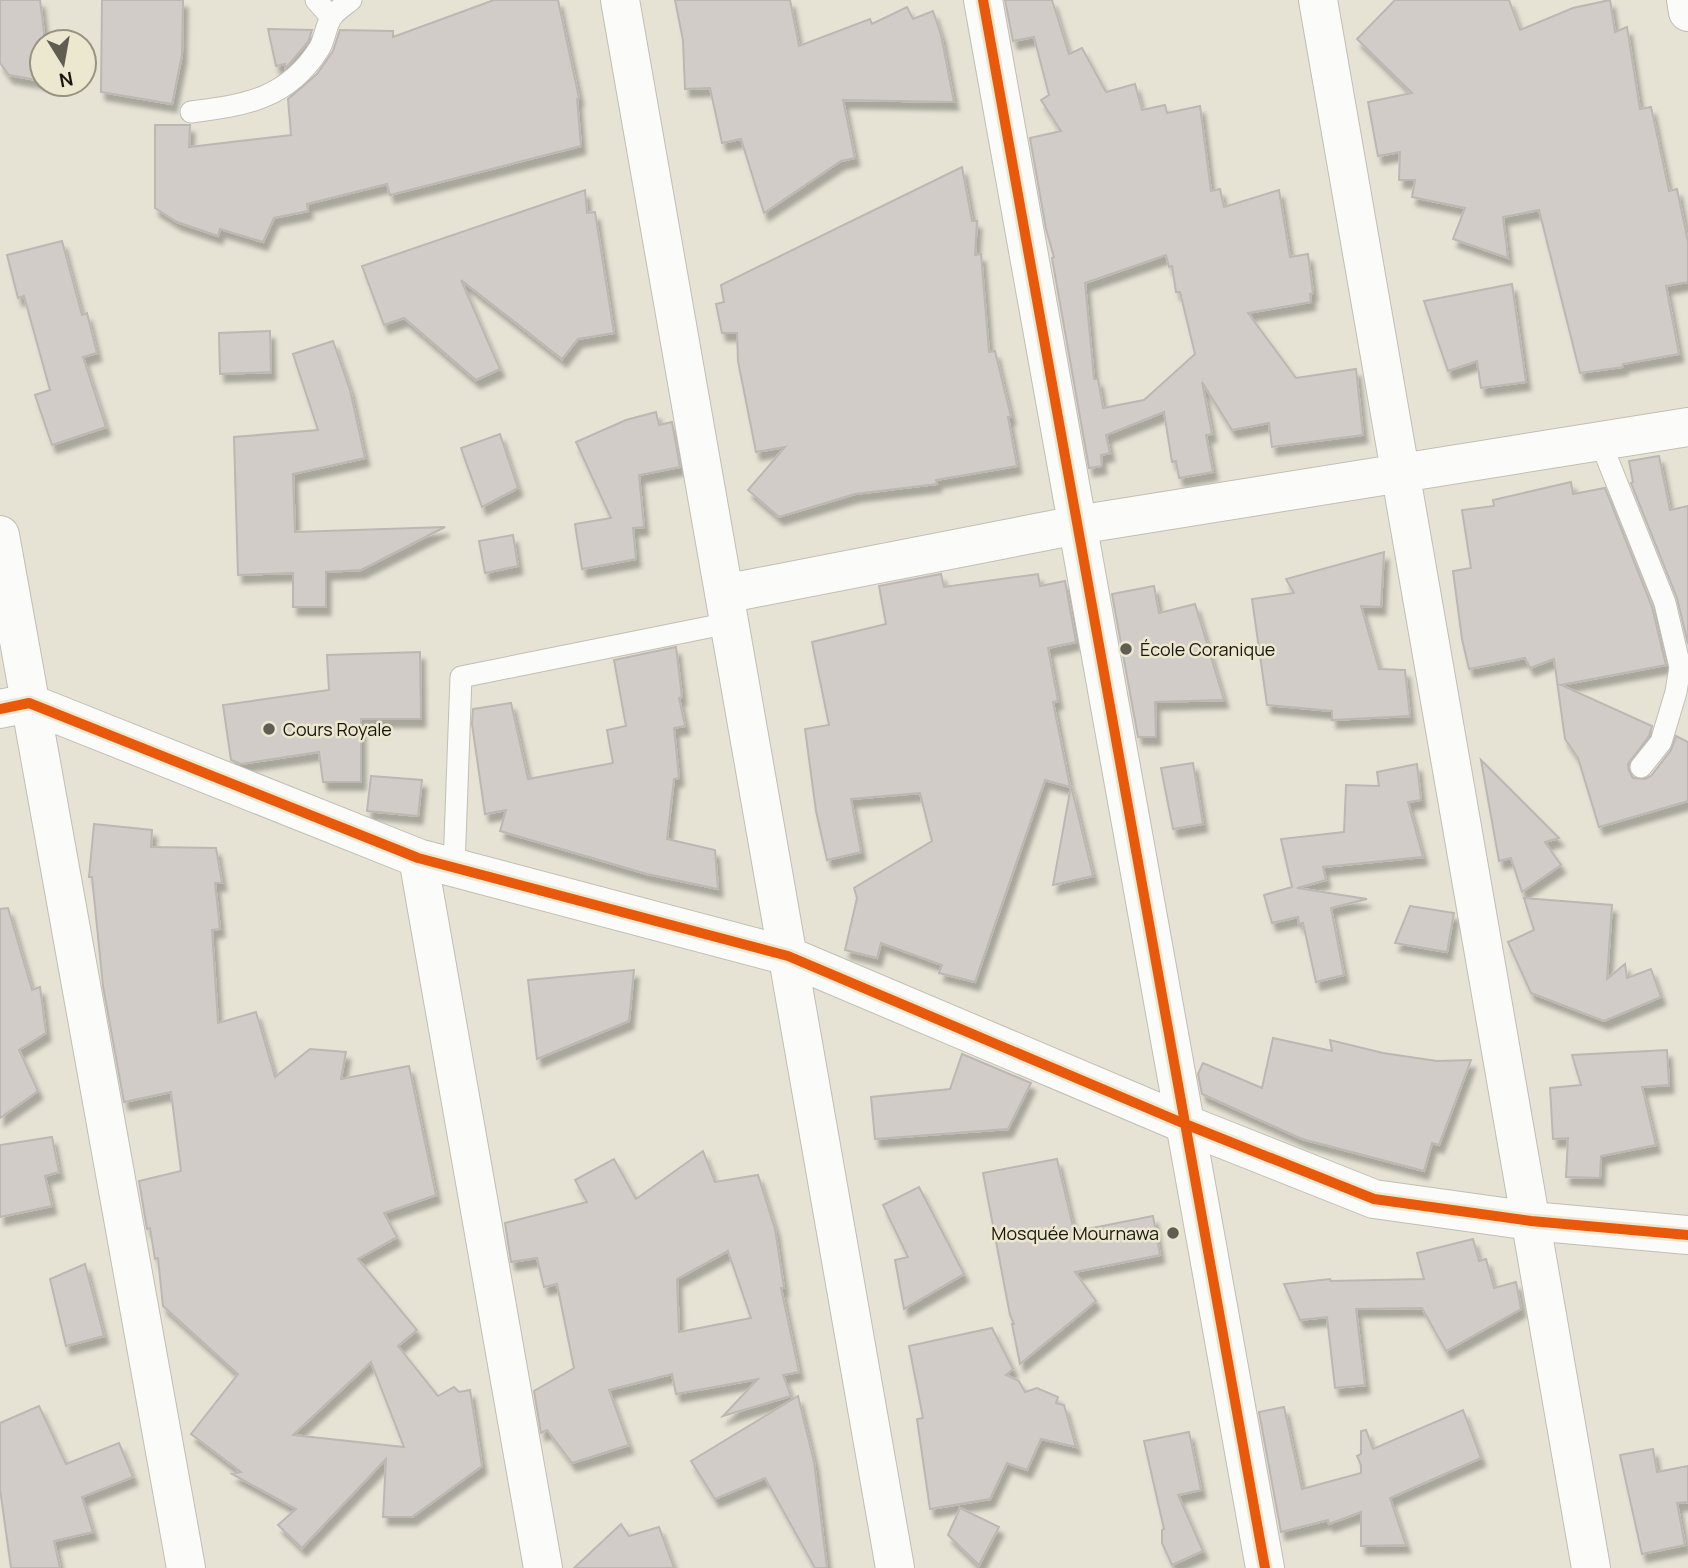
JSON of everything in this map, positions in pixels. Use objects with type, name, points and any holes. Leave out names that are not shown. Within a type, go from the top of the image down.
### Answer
[{"type":"street","points":[[620,0],[895,1568]]},
{"type":"street","points":[[983,0],[1265,1568]]},
{"type":"street","points":[[1318,0],[1591,1568]]},
{"type":"street","points":[[1686,0],[1688,12]]},
{"type":"street","points":[[727,608],[1077,525],[1688,426]]},
{"type":"street","points":[[0,535],[15,706],[187,1568]]},
{"type":"street","points":[[15,706],[436,863],[788,956],[1185,1124],[1374,1199],[1531,1221],[1688,1235]]},
{"type":"street","points":[[436,863],[543,1568]]},
{"type":"lane","points":[[316,0],[331,17]]},
{"type":"lane","points":[[191,112],[244,105],[288,84],[310,63],[324,41],[331,17],[351,0]]},
{"type":"lane","points":[[1600,441],[1665,603],[1679,667],[1676,692],[1661,742],[1641,767]]},
{"type":"lane","points":[[436,863],[461,677],[727,608]]},
{"type":"building","points":[[0,0],[40,0],[43,28],[28,28],[28,78],[9,75],[0,63]]},
{"type":"building","points":[[102,0],[183,0],[182,55],[172,104],[101,92]]},
{"type":"building","points":[[494,0],[558,0],[579,98],[581,146],[390,195],[387,184],[307,204],[308,211],[274,218],[263,242],[220,229],[218,236],[177,222],[155,208],[155,125],[190,125],[189,147],[291,135],[288,99],[317,74],[333,51],[340,30],[393,31],[393,37]]},
{"type":"building","points":[[675,0],[790,0],[799,46],[870,19],[872,24],[907,7],[913,19],[933,11],[941,35],[954,102],[843,100],[855,158],[841,161],[764,213],[741,139],[722,143],[710,88],[685,89],[683,40]]},
{"type":"building","points":[[1005,0],[1052,0],[1069,54],[1082,48],[1106,92],[1135,84],[1142,110],[1165,105],[1167,113],[1200,106],[1211,191],[1220,189],[1224,207],[1279,190],[1290,257],[1308,254],[1313,293],[1310,294],[1311,302],[1248,313],[1296,378],[1356,369],[1363,435],[1272,447],[1269,423],[1232,430],[1202,382],[1212,434],[1206,435],[1213,472],[1179,478],[1176,461],[1172,462],[1164,412],[1106,435],[1110,453],[1101,455],[1102,466],[1089,468],[1052,258],[1054,257],[1046,229],[1030,138],[1061,131],[1041,100],[1049,95],[1034,37],[1013,41]],"holes":[[[1166,255],[1169,267],[1172,266],[1176,292],[1180,292],[1195,354],[1144,400],[1103,408],[1098,379],[1094,379],[1085,283]]]},
{"type":"building","points":[[1395,0],[1509,0],[1520,30],[1573,8],[1610,0],[1615,32],[1627,27],[1640,109],[1651,107],[1669,191],[1677,189],[1688,242],[1688,282],[1666,286],[1679,354],[1623,364],[1623,367],[1580,373],[1539,210],[1503,217],[1508,258],[1453,239],[1465,208],[1412,197],[1415,180],[1399,180],[1400,152],[1378,156],[1368,102],[1412,93],[1357,39]]},
{"type":"building","points":[[268,29],[312,30],[308,42],[285,69],[285,64],[276,66]]},
{"type":"building","points":[[962,167],[972,221],[977,221],[975,255],[981,254],[989,352],[995,351],[1011,417],[1008,417],[1017,466],[936,480],[937,484],[855,494],[779,517],[748,490],[785,447],[756,452],[738,361],[737,333],[722,333],[716,304],[724,302],[721,285]]},
{"type":"building","points":[[585,190],[587,213],[595,212],[614,333],[578,339],[562,359],[461,280],[500,369],[476,380],[404,318],[384,325],[362,266]]},
{"type":"building","points":[[62,241],[82,315],[87,313],[97,353],[83,357],[106,427],[52,445],[35,395],[50,390],[24,296],[18,298],[7,255]]},
{"type":"building","points":[[1512,284],[1526,382],[1481,388],[1477,361],[1448,371],[1424,301]]},
{"type":"building","points":[[270,331],[271,372],[220,374],[219,333]]},
{"type":"building","points":[[333,341],[350,390],[365,458],[293,474],[295,532],[445,527],[361,570],[326,572],[326,607],[293,607],[293,573],[238,575],[234,437],[318,430],[293,354]]},
{"type":"building","points":[[656,412],[659,425],[672,422],[680,467],[639,475],[644,527],[633,528],[636,559],[582,569],[575,524],[611,518],[576,442],[626,420]]},
{"type":"building","points":[[500,434],[518,488],[482,507],[461,448]]},
{"type":"building","points":[[1659,456],[1670,510],[1688,506],[1688,644],[1677,598],[1631,483],[1629,461]]},
{"type":"building","points":[[1571,482],[1573,494],[1605,488],[1652,607],[1666,665],[1561,685],[1652,726],[1649,736],[1628,764],[1633,778],[1645,779],[1651,776],[1671,750],[1676,736],[1688,742],[1688,801],[1599,827],[1578,758],[1565,739],[1554,659],[1530,668],[1525,658],[1469,669],[1453,571],[1471,568],[1462,510],[1494,506],[1493,500]]},
{"type":"building","points":[[513,535],[518,566],[485,573],[479,541]]},
{"type":"building","points":[[1384,552],[1381,607],[1361,606],[1379,669],[1405,670],[1410,716],[1332,720],[1332,711],[1267,705],[1252,599],[1294,593],[1286,579]]},
{"type":"building","points":[[941,574],[944,587],[1038,574],[1040,586],[1065,581],[1076,642],[1048,648],[1058,701],[1053,702],[1070,787],[1045,780],[975,982],[939,973],[942,965],[881,943],[877,958],[845,950],[857,898],[854,888],[932,841],[920,793],[851,799],[861,852],[827,860],[816,811],[805,729],[829,725],[812,642],[886,624],[879,586]]},
{"type":"building","points":[[1154,586],[1159,613],[1195,604],[1224,700],[1155,702],[1156,737],[1138,737],[1112,594]]},
{"type":"building","points":[[676,647],[682,697],[679,698],[685,726],[674,728],[679,778],[674,779],[667,839],[715,850],[718,889],[647,874],[500,831],[506,810],[485,814],[472,724],[473,709],[511,703],[528,779],[613,763],[607,730],[626,726],[614,660]]},
{"type":"building","points":[[420,652],[421,719],[361,719],[361,782],[323,782],[319,752],[241,764],[231,760],[223,705],[329,690],[327,655]]},
{"type":"building","points":[[1481,760],[1559,838],[1545,842],[1561,865],[1522,892],[1511,858],[1499,861]]},
{"type":"building","points":[[1193,763],[1203,824],[1173,829],[1161,768]]},
{"type":"building","points":[[1417,764],[1421,800],[1408,802],[1423,857],[1323,867],[1326,880],[1297,888],[1367,899],[1331,908],[1344,975],[1316,982],[1303,923],[1299,924],[1298,917],[1272,923],[1264,895],[1292,887],[1281,839],[1344,832],[1346,785],[1379,786],[1377,772]]},
{"type":"building","points":[[371,776],[422,780],[418,816],[367,811]]},
{"type":"building","points":[[1071,786],[1093,876],[1053,885]]},
{"type":"building","points":[[94,824],[152,830],[151,847],[216,848],[222,883],[215,883],[220,929],[212,930],[218,1023],[256,1012],[275,1077],[310,1049],[346,1052],[341,1079],[409,1066],[436,1195],[384,1213],[397,1237],[358,1259],[417,1330],[398,1346],[438,1396],[454,1387],[459,1392],[470,1390],[482,1466],[412,1517],[383,1517],[386,1459],[302,1548],[278,1525],[296,1509],[232,1474],[241,1472],[191,1434],[238,1374],[163,1306],[158,1258],[155,1259],[150,1228],[147,1229],[139,1181],[181,1171],[171,1092],[124,1102],[103,986],[92,877],[89,877]],"holes":[[[371,1362],[404,1447],[293,1435]]]},
{"type":"building","points":[[1524,898],[1612,905],[1607,979],[1625,964],[1627,978],[1651,969],[1661,997],[1604,1021],[1531,993],[1508,942],[1534,930]]},
{"type":"building","points":[[1410,906],[1454,913],[1447,952],[1395,943]]},
{"type":"building","points":[[8,908],[32,990],[40,987],[46,1033],[19,1050],[38,1091],[0,1118],[0,909]]},
{"type":"building","points":[[634,970],[629,1021],[537,1059],[528,980]]},
{"type":"building","points":[[1273,1038],[1332,1051],[1330,1040],[1383,1053],[1437,1061],[1471,1060],[1439,1145],[1432,1143],[1424,1171],[1302,1139],[1202,1094],[1198,1074],[1203,1063],[1262,1088]]},
{"type":"building","points":[[1667,1050],[1669,1085],[1642,1087],[1656,1145],[1601,1156],[1600,1178],[1566,1177],[1568,1138],[1553,1139],[1550,1088],[1581,1085],[1572,1055]]},
{"type":"building","points":[[962,1054],[1031,1083],[1008,1129],[875,1139],[871,1097],[950,1089]]},
{"type":"building","points":[[52,1137],[59,1172],[45,1176],[52,1206],[0,1217],[0,1145]]},
{"type":"building","points":[[703,1151],[715,1182],[758,1175],[775,1229],[784,1288],[781,1288],[799,1372],[783,1375],[791,1396],[723,1416],[758,1379],[676,1394],[672,1374],[609,1390],[629,1445],[572,1463],[547,1430],[541,1433],[534,1391],[574,1368],[557,1284],[544,1287],[537,1258],[511,1262],[505,1223],[587,1202],[575,1180],[614,1159],[636,1199]],"holes":[[[728,1251],[751,1318],[679,1332],[677,1279]]]},
{"type":"building","points":[[1057,1159],[1072,1232],[1153,1216],[1160,1255],[1075,1272],[1096,1301],[1020,1364],[983,1173]]},
{"type":"building","points":[[919,1187],[964,1274],[904,1309],[895,1260],[908,1257],[883,1205]]},
{"type":"building","points":[[1473,1239],[1479,1261],[1486,1259],[1494,1288],[1516,1282],[1521,1309],[1446,1351],[1422,1308],[1356,1309],[1365,1385],[1335,1388],[1327,1317],[1300,1320],[1284,1284],[1330,1279],[1424,1279],[1417,1253]]},
{"type":"building","points":[[85,1264],[104,1336],[66,1346],[50,1279]]},
{"type":"building","points":[[992,1328],[1013,1369],[1006,1375],[1019,1381],[1025,1392],[1037,1388],[1058,1397],[1056,1403],[1064,1405],[1076,1447],[1041,1439],[1027,1470],[1007,1463],[990,1499],[930,1509],[917,1419],[923,1418],[909,1346]]},
{"type":"building","points":[[798,1396],[814,1462],[827,1568],[815,1568],[765,1478],[715,1499],[691,1461]]},
{"type":"building","points":[[39,1406],[66,1464],[119,1443],[133,1477],[82,1497],[93,1532],[54,1541],[60,1568],[11,1568],[0,1489],[0,1423]]},
{"type":"building","points":[[1284,1407],[1302,1489],[1361,1473],[1357,1456],[1361,1454],[1361,1431],[1366,1430],[1373,1449],[1463,1410],[1481,1458],[1390,1498],[1406,1545],[1361,1546],[1361,1512],[1329,1524],[1328,1520],[1281,1532],[1259,1412]]},
{"type":"building","points":[[1189,1432],[1201,1490],[1178,1495],[1203,1551],[1172,1565],[1162,1543],[1164,1529],[1144,1441]]},
{"type":"building","points":[[1653,1449],[1657,1472],[1688,1466],[1688,1502],[1677,1503],[1685,1545],[1642,1554],[1620,1455]]},
{"type":"building","points":[[960,1508],[999,1527],[979,1565],[948,1535]]},
{"type":"building","points":[[621,1524],[629,1536],[659,1527],[674,1568],[574,1568]]},
{"type":"cycle path","points":[[983,0],[1265,1568]]},
{"type":"cycle path","points":[[0,709],[29,703],[418,858],[788,956],[1185,1124],[1374,1199],[1531,1221],[1688,1235]]},
{"type":"place","name":"École Coranique","points":[[1126,649]]},
{"type":"place","name":"Cours Royale","points":[[269,729]]},
{"type":"place","name":"Mosquée Mournawa","points":[[1173,1233]]}]
